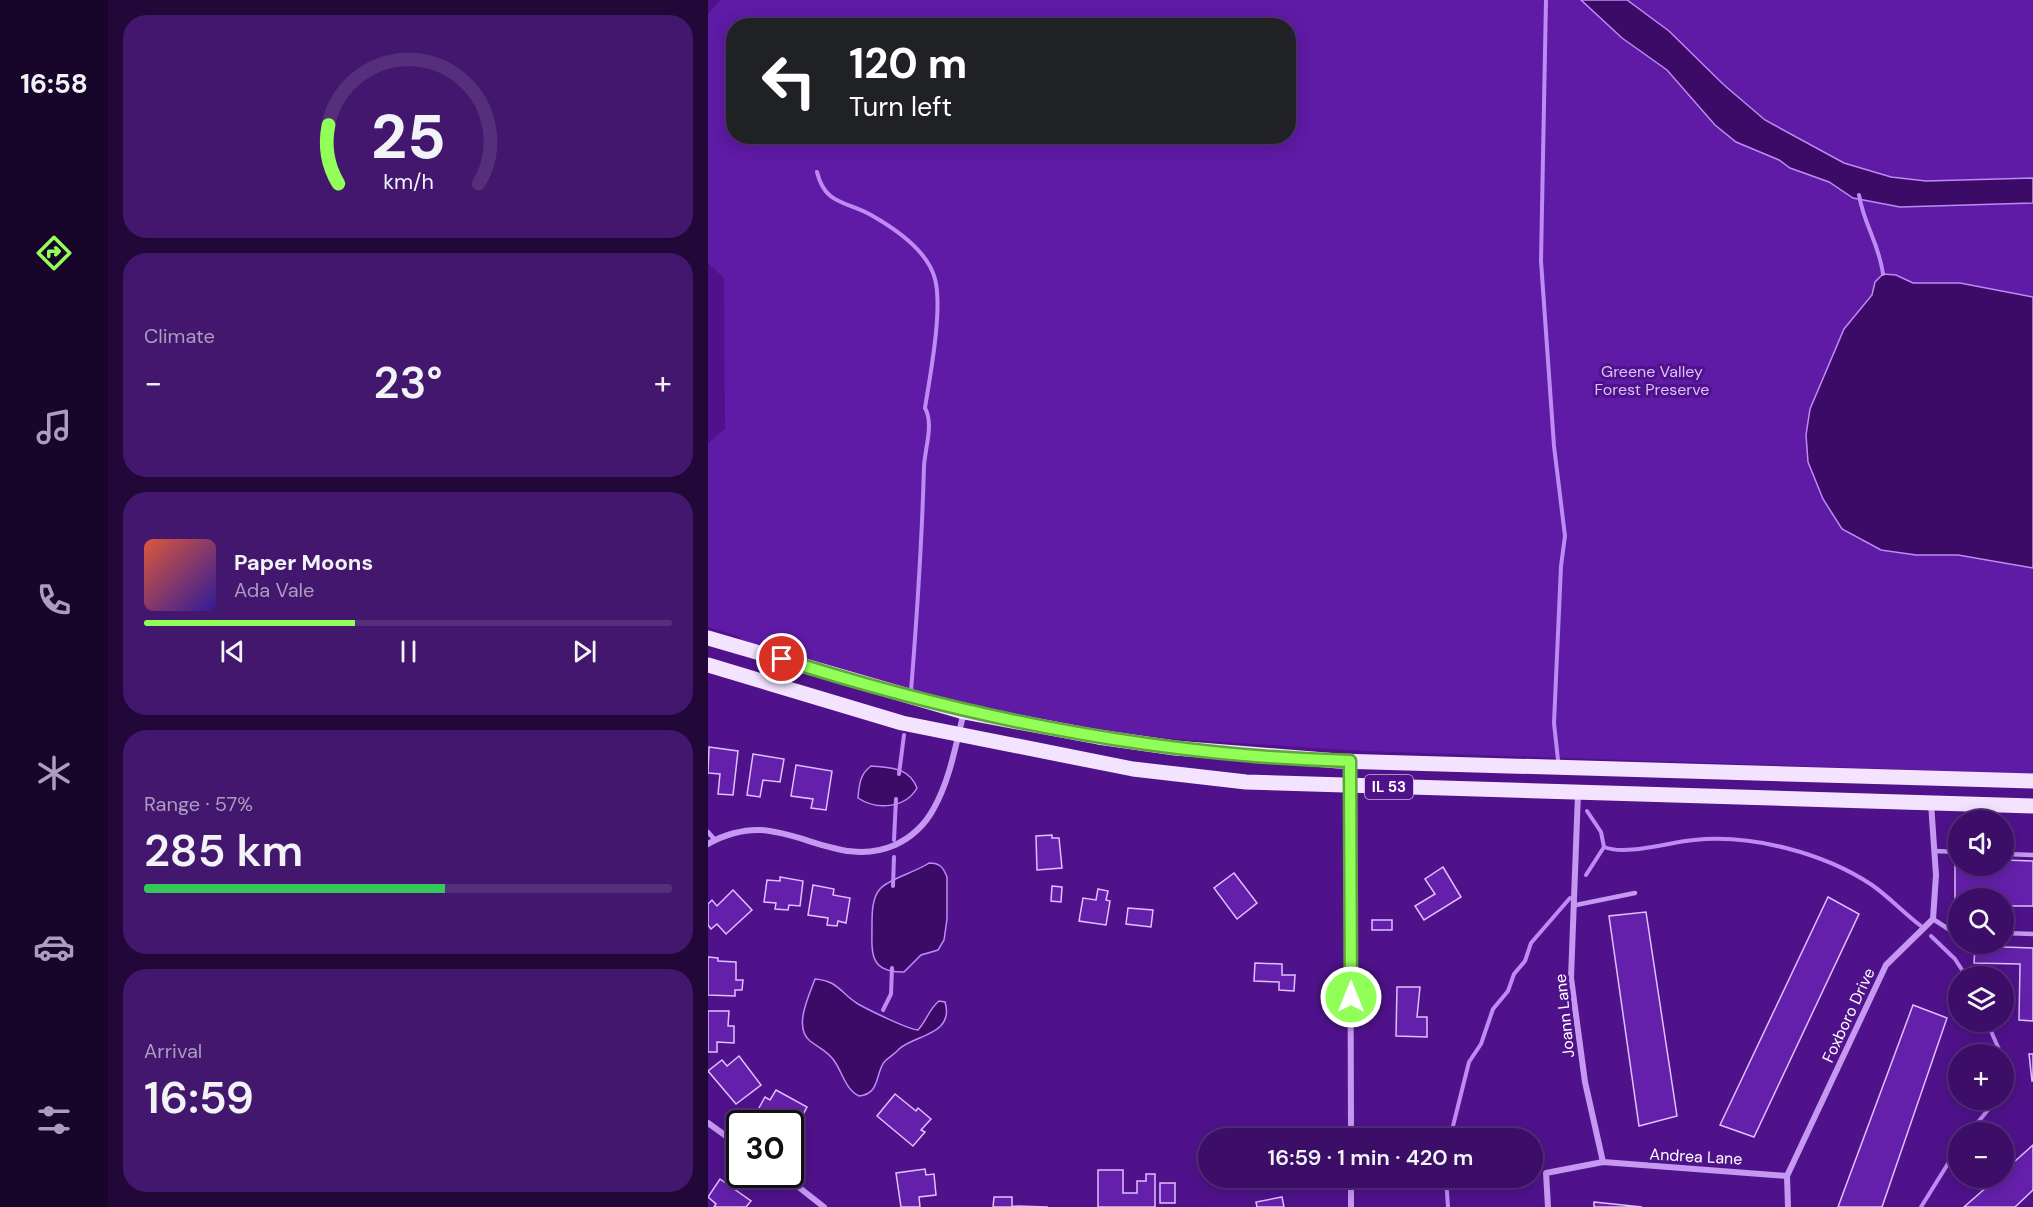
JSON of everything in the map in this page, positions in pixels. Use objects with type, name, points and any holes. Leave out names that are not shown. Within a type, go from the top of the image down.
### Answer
[{"type":"main road","name":"IL 53","points":[[708,638],[922,702],[964,712],[1098,737],[1175,748],[1350,761],[2033,780]]},
{"type":"main road","name":"IL 53","points":[[708,665],[902,723],[1133,769],[1246,782],[2033,806]]},
{"type":"street","points":[[708,844],[742,831],[762,830],[845,852],[870,853],[887,849],[904,841],[927,820],[938,801],[964,712]]},
{"type":"street","points":[[1350,761],[1351,1128]]},
{"type":"street","name":"Joann Lane","points":[[1578,792],[1576,905],[1571,978],[1585,1082],[1603,1162]]},
{"type":"street","points":[[1931,802],[1934,851],[1933,919]]},
{"type":"street","name":"Foxboro Drive","points":[[1787,1176],[1886,965],[1933,919]]},
{"type":"street","points":[[708,1123],[726,1136]]},
{"type":"street","name":"Andrea Lane","points":[[1548,1207],[1546,1173],[1603,1162],[1787,1176]]},
{"type":"street","points":[[1787,1176],[1788,1207]]},
{"type":"street","points":[[800,1188],[824,1207]]},
{"type":"street","points":[[1351,1188],[1351,1207]]},
{"type":"lane","points":[[708,832],[715,840]]},
{"type":"lane","points":[[1934,851],[1948,852]]},
{"type":"lane","points":[[2014,854],[2033,855]]},
{"type":"lane","points":[[1576,905],[1635,893]]},
{"type":"lane","points":[[1933,919],[1948,929]]},
{"type":"lane","points":[[2014,933],[2033,934]]},
{"type":"green space","name":"Greene Valley Forest Preserve","points":[[720,0],[2033,0],[2033,774],[1362,751],[1175,739],[1095,730],[927,695],[740,643],[740,637],[708,627],[708,443],[725,429],[724,278],[708,263],[708,14]]},
{"type":"shaded area","points":[[1581,0],[1627,0],[1669,31],[1724,85],[1765,120],[1844,163],[1891,177],[1926,181],[2033,178],[2033,203],[1900,207],[1853,198],[1829,182],[1790,168],[1779,160],[1736,142],[1715,125],[1667,70],[1622,38]]},
{"type":"shaded area","points":[[1883,274],[1896,275],[1913,283],[1960,283],[2033,297],[2033,568],[1958,555],[1916,555],[1881,550],[1842,529],[1823,499],[1808,462],[1806,435],[1810,409],[1844,329],[1872,295],[1875,282]]},
{"type":"shaded area","points":[[871,766],[904,772],[914,781],[917,788],[912,795],[898,804],[881,806],[865,802],[858,798],[859,789],[862,776]]},
{"type":"shaded area","points":[[929,863],[941,866],[947,877],[947,919],[944,940],[938,950],[921,955],[904,972],[884,969],[874,959],[873,952],[872,916],[875,897],[884,885]]},
{"type":"shaded area","points":[[815,979],[829,982],[858,1004],[913,1029],[918,1030],[939,1001],[945,1002],[947,1013],[939,1028],[906,1044],[887,1060],[871,1091],[859,1096],[848,1086],[833,1059],[805,1035],[804,1011]]},
{"type":"building","points":[[709,747],[738,751],[733,795],[718,794],[720,774],[708,773]]},
{"type":"building","points":[[753,754],[784,759],[780,782],[763,780],[760,797],[747,795]]},
{"type":"building","points":[[796,765],[832,771],[826,810],[811,808],[813,799],[791,796]]},
{"type":"building","points":[[1052,835],[1052,838],[1059,838],[1062,868],[1037,870],[1036,836]]},
{"type":"building","points":[[2014,860],[2033,861],[2033,906],[2014,906],[2014,888],[1955,888],[1955,876],[2014,876]]},
{"type":"building","points":[[1443,867],[1461,897],[1424,920],[1415,906],[1435,894],[1425,879]]},
{"type":"building","points":[[1234,873],[1257,903],[1237,919],[1214,888]]},
{"type":"building","points":[[780,877],[803,881],[800,906],[789,905],[788,910],[775,909],[776,903],[764,902],[767,880],[780,881]]},
{"type":"building","points":[[813,885],[834,889],[833,895],[850,898],[846,923],[838,921],[837,926],[827,925],[828,918],[808,915]]},
{"type":"building","points":[[1052,886],[1062,887],[1061,902],[1051,901]]},
{"type":"building","points":[[1098,889],[1108,891],[1106,900],[1110,901],[1106,925],[1079,921],[1083,898],[1096,900]]},
{"type":"building","points":[[733,890],[752,910],[726,934],[717,924],[711,929],[708,925],[708,904],[712,900],[717,906]]},
{"type":"building","points":[[1828,897],[1859,914],[1754,1137],[1720,1125]]},
{"type":"building","points":[[1128,908],[1153,910],[1151,927],[1126,924]]},
{"type":"building","points":[[1646,912],[1677,1116],[1639,1126],[1609,916]]},
{"type":"building","points":[[1372,920],[1392,920],[1392,930],[1372,930]]},
{"type":"building","points":[[2014,947],[2033,948],[2033,1021],[2019,1020],[2020,964],[1974,963],[1975,954],[2014,954]]},
{"type":"building","points":[[708,957],[718,958],[718,961],[736,962],[736,980],[743,980],[742,990],[735,990],[735,996],[708,995]]},
{"type":"building","points":[[1255,963],[1282,964],[1282,975],[1295,975],[1294,991],[1279,990],[1279,982],[1254,981]]},
{"type":"building","points":[[1397,987],[1420,987],[1417,1017],[1427,1017],[1427,1037],[1396,1036]]},
{"type":"building","points":[[1913,1005],[1947,1018],[1882,1207],[1838,1207]]},
{"type":"building","points":[[708,1011],[729,1011],[728,1026],[734,1026],[734,1043],[717,1042],[717,1052],[708,1052]]},
{"type":"building","points":[[2029,1054],[2033,1054],[2033,1081],[2032,1081]]},
{"type":"building","points":[[739,1056],[761,1085],[736,1104],[708,1071],[722,1060],[727,1066]]},
{"type":"building","points":[[776,1090],[807,1107],[804,1113],[804,1110],[758,1110],[765,1097],[770,1100]]},
{"type":"building","points":[[895,1094],[916,1111],[918,1108],[931,1119],[921,1130],[925,1132],[913,1146],[877,1116]]},
{"type":"building","points":[[2033,1145],[2033,1190],[2015,1207],[1964,1207],[1986,1188],[2014,1188],[2014,1162]]},
{"type":"building","points":[[925,1169],[926,1175],[934,1174],[936,1195],[919,1197],[920,1207],[901,1207],[896,1173]]},
{"type":"building","points":[[1098,1170],[1123,1170],[1123,1193],[1137,1193],[1137,1181],[1146,1181],[1146,1174],[1155,1174],[1155,1207],[1098,1207]]},
{"type":"building","points":[[720,1179],[726,1183],[726,1188],[733,1188],[751,1201],[746,1207],[714,1207],[716,1204],[708,1197]]},
{"type":"building","points":[[1160,1183],[1175,1183],[1175,1203],[1160,1203]]},
{"type":"building","points":[[994,1197],[1012,1197],[1012,1206],[1048,1207],[993,1207]]},
{"type":"building","points":[[1282,1197],[1284,1207],[1257,1207],[1256,1202]]},
{"type":"building","points":[[1594,1202],[1642,1207],[1594,1207]]},
{"type":"waterway","points":[[1546,0],[1541,261],[1554,446],[1565,536],[1561,566],[1554,723],[1558,760]]},
{"type":"waterway","points":[[817,172],[825,191],[831,196],[871,215],[909,241],[925,259],[935,279],[937,325],[925,408],[928,414],[929,429],[924,466],[911,691]]},
{"type":"waterway","points":[[1859,195],[1883,274]]},
{"type":"waterway","points":[[899,774],[904,735]]},
{"type":"waterway","points":[[894,840],[896,799]]},
{"type":"waterway","points":[[1586,875],[1604,847],[1601,832],[1587,811]]},
{"type":"waterway","points":[[1604,847],[1624,850],[1684,841],[1716,839],[1740,840],[1787,848],[1832,864],[1872,885],[1921,926]]},
{"type":"waterway","points":[[893,886],[894,857]]},
{"type":"waterway","points":[[1452,1128],[1469,1062],[1481,1044],[1493,1009],[1508,991],[1514,974],[1525,961],[1531,943],[1570,898]]},
{"type":"waterway","points":[[1931,936],[1960,966]]},
{"type":"waterway","points":[[883,1010],[891,994],[892,968]]},
{"type":"waterway","points":[[1991,1032],[1997,1044]]},
{"type":"waterway","points":[[1978,1122],[1988,1110]]},
{"type":"waterway","points":[[1921,1207],[1948,1164]]},
{"type":"waterway","points":[[1447,1188],[1448,1207]]},
{"type":"route","points":[[782,659],[922,702],[1098,737],[1175,748],[1282,758],[1350,761],[1351,997]]}]
